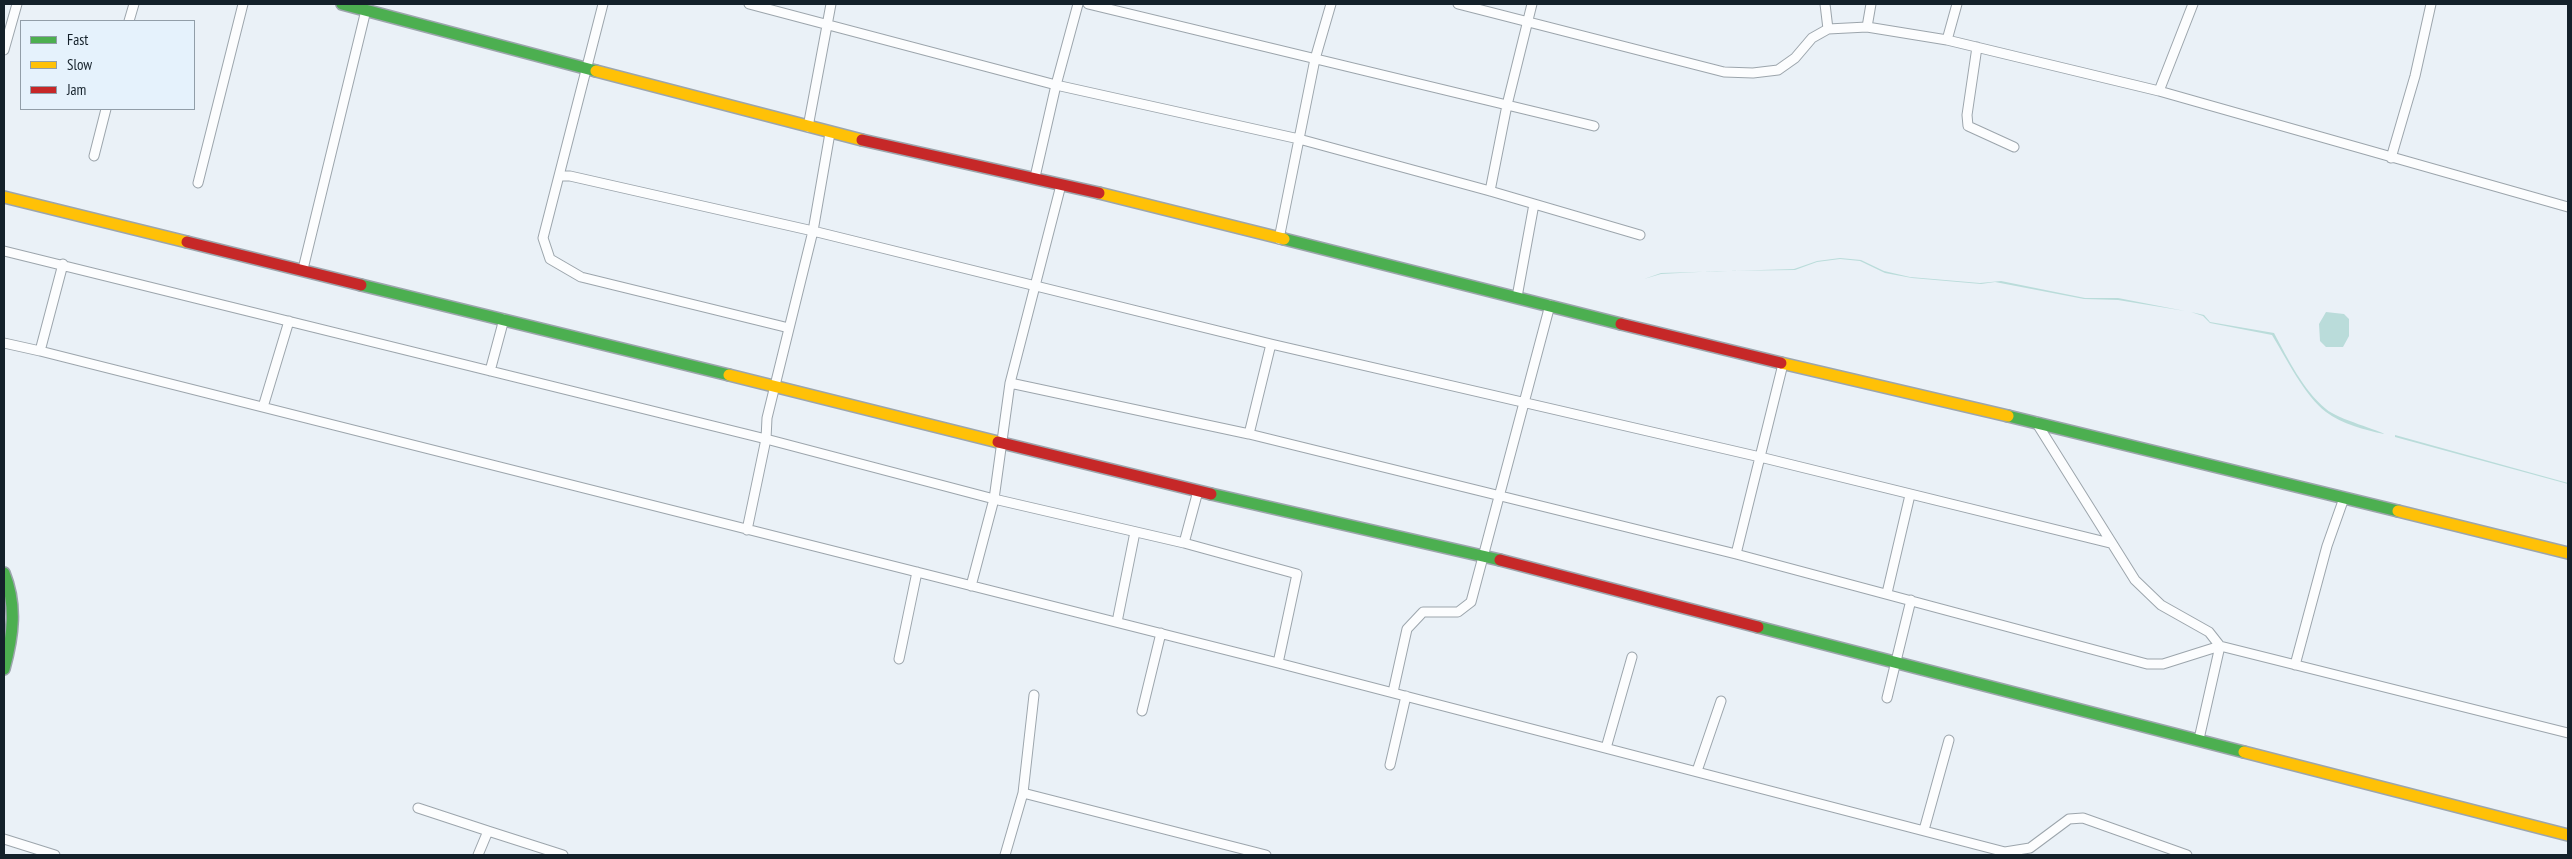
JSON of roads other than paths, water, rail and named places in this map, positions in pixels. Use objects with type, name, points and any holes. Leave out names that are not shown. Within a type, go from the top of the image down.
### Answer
[{"type":"street","points":[[4,50],[17,4]]},
{"type":"street","points":[[129,20],[134,4]]},
{"type":"street","points":[[198,183],[243,4]]},
{"type":"street","points":[[342,4],[830,133],[1034,177],[1783,364],[2036,422],[2568,553]]},
{"type":"street","points":[[603,4],[543,238],[550,259],[581,278],[789,328]]},
{"type":"street","points":[[749,4],[1056,85],[1299,139],[1640,234]]},
{"type":"street","points":[[808,127],[831,4]]},
{"type":"street","points":[[1034,177],[1078,4]]},
{"type":"street","points":[[1088,4],[1594,126]]},
{"type":"street","points":[[1279,238],[1315,59],[1331,4]]},
{"type":"street","points":[[1458,4],[1724,72],[1753,73],[1778,70],[1795,58],[1812,38],[1828,29],[1867,27],[1947,40],[2159,91],[2568,207]]},
{"type":"street","points":[[1490,191],[1507,105],[1532,4]]},
{"type":"street","points":[[1825,4],[1828,29]]},
{"type":"street","points":[[1867,27],[1871,4]]},
{"type":"street","points":[[1947,40],[1957,4]]},
{"type":"street","points":[[2159,91],[2193,4]]},
{"type":"street","points":[[2391,158],[2415,76],[2431,4]]},
{"type":"street","points":[[303,269],[366,10]]},
{"type":"street","points":[[1977,47],[1967,116],[1968,126],[2014,147]]},
{"type":"street","points":[[94,156],[106,110]]},
{"type":"street","points":[[747,530],[766,439],[767,418],[813,231],[830,133]]},
{"type":"street","points":[[559,176],[579,178],[813,231],[1271,344],[1760,457],[2110,543]]},
{"type":"street","points":[[972,586],[994,499],[1010,383],[1061,185]]},
{"type":"street","points":[[4,197],[303,269],[1198,491],[1483,556],[2568,835]]},
{"type":"street","points":[[1517,297],[1534,204]]},
{"type":"street","points":[[4,252],[63,264],[490,370],[766,439],[994,499],[1184,543],[1297,574],[1278,663]]},
{"type":"street","points":[[40,351],[63,264]]},
{"type":"street","points":[[1393,692],[1408,629],[1424,612],[1458,612],[1471,602],[1550,305]]},
{"type":"street","points":[[490,370],[504,319]]},
{"type":"street","points":[[263,407],[289,321]]},
{"type":"street","points":[[4,344],[40,351],[1161,633],[2005,852],[2030,848],[2069,818],[2083,818],[2187,855]]},
{"type":"street","points":[[1249,434],[1271,344]]},
{"type":"street","points":[[1736,554],[1783,364]]},
{"type":"street","points":[[1010,383],[1249,434],[1736,554],[2147,664],[2163,664],[2220,646],[2568,733]]},
{"type":"street","points":[[2036,422],[2110,543],[2135,580],[2161,606],[2209,632],[2220,646]]},
{"type":"street","points":[[1184,543],[1198,491]]},
{"type":"street","points":[[1887,593],[1910,495]]},
{"type":"street","points":[[2296,665],[2327,546],[2344,498]]},
{"type":"street","points":[[1117,622],[1135,532]]},
{"type":"street","points":[[899,659],[917,572]]},
{"type":"street","points":[[4,573],[10,587],[14,608],[9,651],[4,669]]},
{"type":"street","points":[[1888,698],[1912,600]]},
{"type":"street","points":[[1142,711],[1161,633]]},
{"type":"street","points":[[2199,739],[2220,646]]},
{"type":"street","points":[[1606,748],[1632,657]]},
{"type":"street","points":[[1008,855],[1023,793],[1034,695]]},
{"type":"street","points":[[1390,765],[1406,696]]},
{"type":"street","points":[[1697,771],[1721,701]]},
{"type":"street","points":[[1924,830],[1950,740]]},
{"type":"street","points":[[1023,793],[1266,855]]},
{"type":"street","points":[[418,808],[563,855]]},
{"type":"street","points":[[478,855],[488,831]]},
{"type":"street","points":[[4,839],[55,855]]}]
